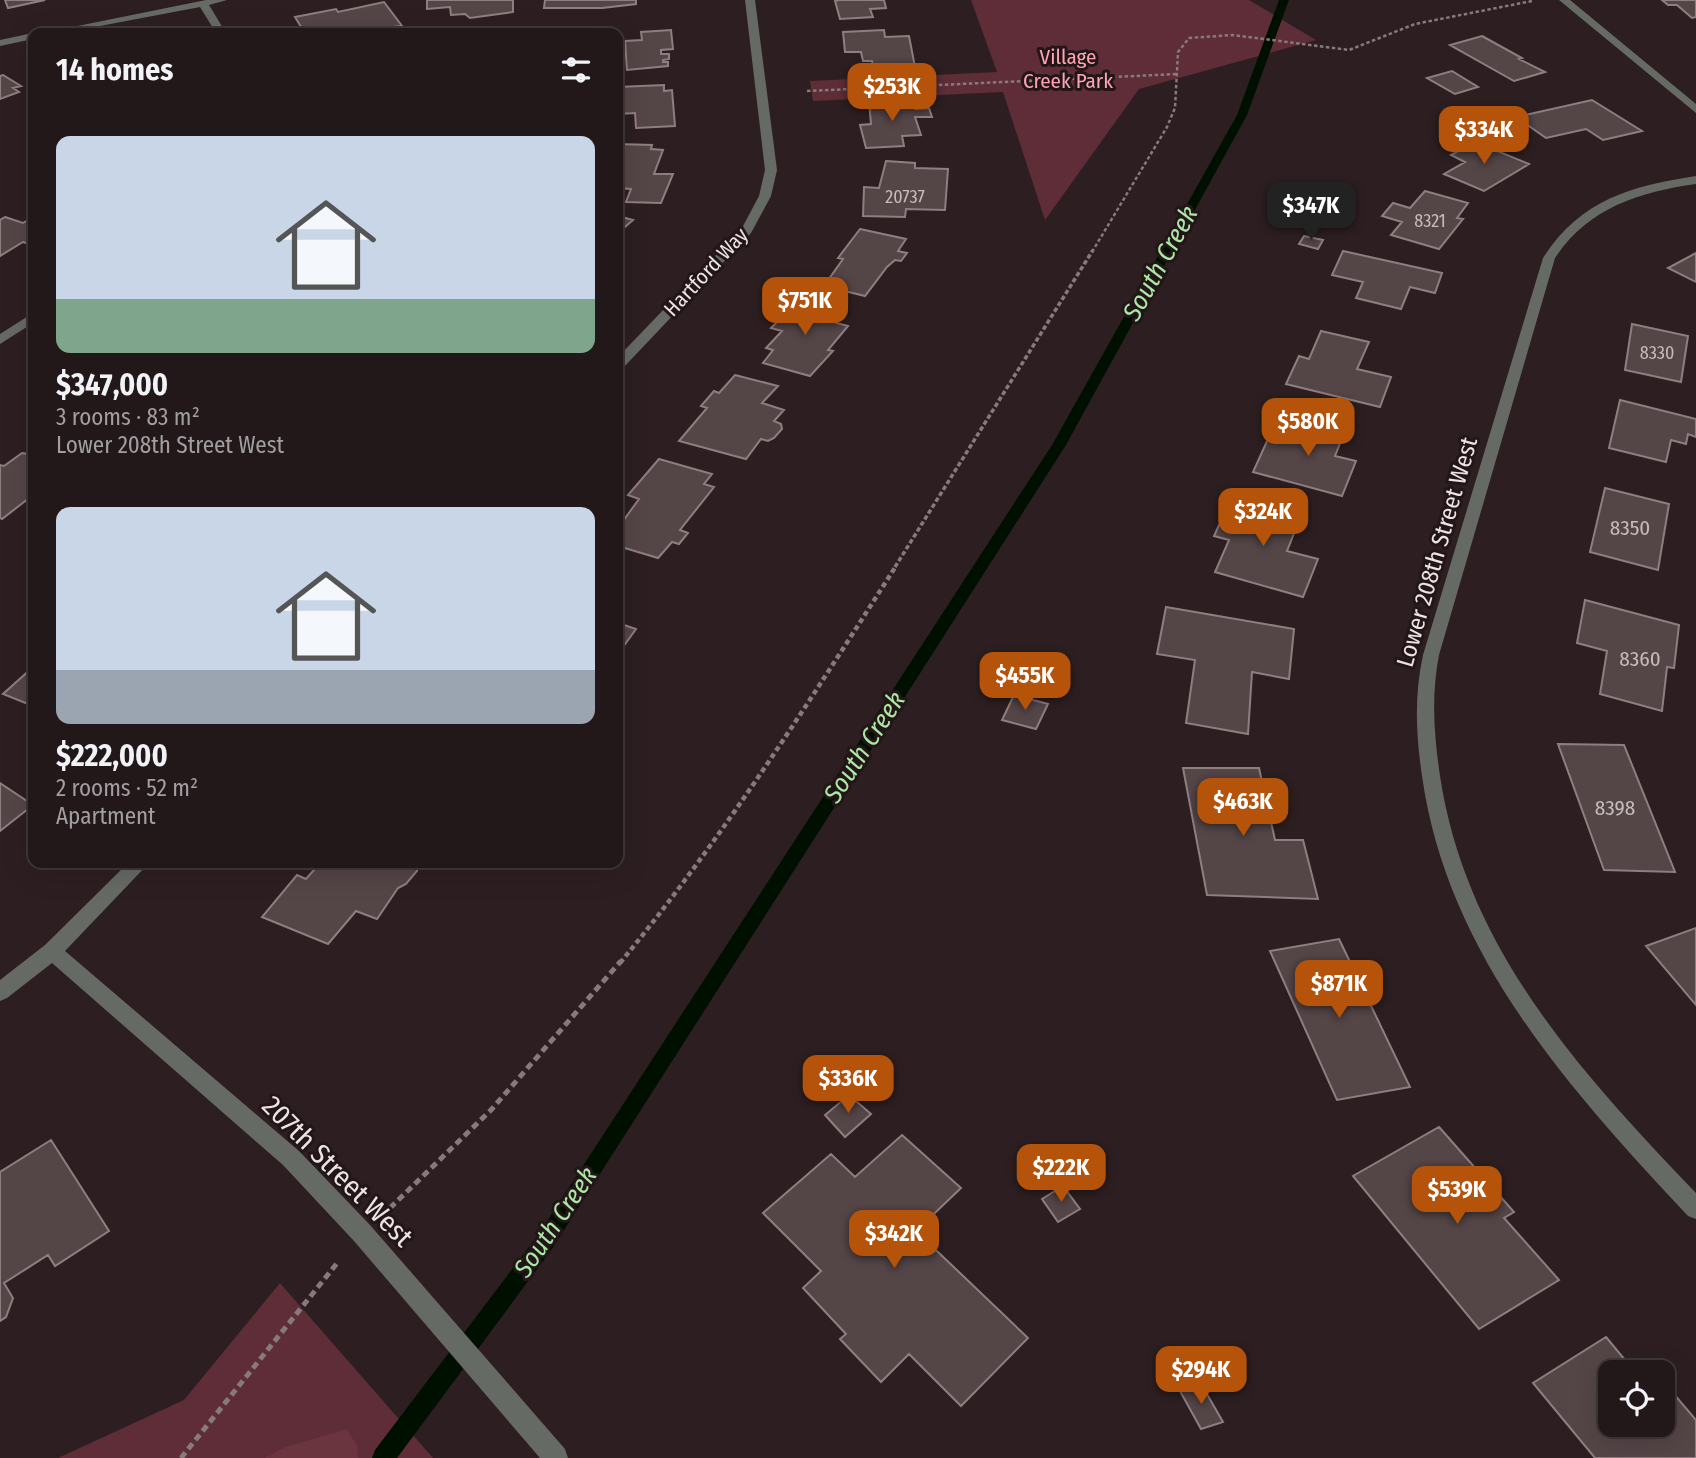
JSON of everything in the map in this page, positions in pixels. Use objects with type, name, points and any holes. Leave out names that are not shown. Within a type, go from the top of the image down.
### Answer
[{"type":"street","points":[[75,28],[222,0]]},
{"type":"street","name":"Hartford Way","points":[[623,360],[747,230],[765,196],[771,170],[750,0]]},
{"type":"street","points":[[1563,0],[1696,110]]},
{"type":"street","points":[[203,4],[218,28]]},
{"type":"street","points":[[0,43],[28,37]]},
{"type":"street","name":"Lower 208th Street West","points":[[1696,180],[1660,186],[1593,210],[1567,231],[1549,258],[1431,655],[1423,707],[1429,783],[1439,824],[1452,865],[1494,958],[1516,996],[1588,1094],[1696,1209]]},
{"type":"street","points":[[0,340],[28,320]]},
{"type":"street","points":[[0,992],[52,951],[135,868]]},
{"type":"street","name":"207th Street West","points":[[52,951],[290,1158],[362,1233],[556,1458]]},
{"type":"path","points":[[181,1458],[362,1233],[441,1162],[614,970],[666,905],[757,780],[1045,331],[1160,139],[1175,108],[1178,52],[1189,38],[1233,36],[1356,49],[1376,38],[1415,24],[1536,0]]},
{"type":"path","points":[[807,90],[1178,74]]},
{"type":"green space","name":"Village Creek Park","points":[[971,0],[1249,0],[1316,40],[1139,89],[1045,220],[1003,92],[813,101],[810,81],[997,72]]},
{"type":"green space","points":[[280,1283],[433,1458],[58,1458],[184,1400]]},
{"type":"shaded area","points":[[347,1429],[357,1446],[358,1458],[265,1458],[286,1447]]},
{"type":"building","points":[[5,0],[45,0],[8,8]]},
{"type":"building","points":[[427,0],[513,0],[513,12],[470,18],[465,14],[451,15],[450,7],[427,9]]},
{"type":"building","points":[[545,0],[636,0],[636,4],[602,8],[544,8]]},
{"type":"building","points":[[884,0],[886,8],[870,9],[873,17],[840,19],[835,1]]},
{"type":"building","points":[[1662,0],[1696,0],[1696,17],[1692,18],[1677,5],[1668,5]]},
{"type":"building","points":[[384,2],[402,26],[302,28],[295,17],[336,9],[338,12]]},
{"type":"building","points":[[671,30],[673,49],[661,50],[661,54],[669,54],[669,59],[663,60],[668,62],[668,66],[627,70],[625,41],[642,40],[641,32]]},
{"type":"building","points":[[884,30],[885,37],[909,36],[915,67],[874,69],[872,61],[863,61],[861,52],[845,52],[843,32]]},
{"type":"building","points":[[1482,36],[1545,72],[1514,81],[1450,45]]},
{"type":"building","points":[[1452,71],[1478,87],[1455,94],[1427,78]]},
{"type":"building","points":[[3,75],[21,86],[13,88],[19,92],[0,99],[0,76]]},
{"type":"building","points":[[664,85],[664,91],[672,90],[675,126],[636,128],[635,113],[623,114],[623,87]]},
{"type":"building","points":[[912,100],[915,109],[929,108],[932,117],[915,117],[921,135],[902,136],[904,146],[866,148],[860,125],[871,124],[869,102]]},
{"type":"building","points":[[1592,100],[1642,131],[1603,140],[1586,129],[1546,138],[1516,117]]},
{"type":"building","points":[[1475,142],[1529,164],[1484,191],[1444,174],[1465,162],[1451,155]]},
{"type":"building","points":[[623,144],[652,145],[651,149],[663,150],[654,174],[673,174],[661,203],[626,202],[631,189],[623,188]]},
{"type":"building","points":[[886,161],[915,163],[915,168],[948,169],[945,210],[906,209],[905,217],[863,216],[864,187],[879,188]]},
{"type":"building","points":[[1425,191],[1468,203],[1457,218],[1463,219],[1439,249],[1391,235],[1402,222],[1382,216],[1393,203],[1410,208]]},
{"type":"building","points":[[5,217],[23,223],[28,220],[28,244],[23,242],[0,256],[0,220]]},
{"type":"building","points":[[623,217],[633,220],[623,229]]},
{"type":"building","points":[[860,229],[906,239],[898,251],[907,253],[901,261],[895,260],[887,267],[865,296],[824,286],[843,259],[838,258]]},
{"type":"building","points":[[1304,236],[1323,240],[1318,249],[1299,244]]},
{"type":"building","points":[[1343,251],[1442,273],[1435,293],[1410,287],[1401,309],[1356,298],[1363,282],[1332,275]]},
{"type":"building","points":[[1696,253],[1696,282],[1668,268]]},
{"type":"building","points":[[801,298],[844,309],[833,322],[848,326],[828,350],[833,351],[810,376],[763,363],[773,350],[766,348],[782,331],[771,328]]},
{"type":"building","points":[[1632,324],[1688,336],[1681,382],[1625,370]]},
{"type":"building","points":[[1321,331],[1369,342],[1357,369],[1391,377],[1380,407],[1286,384],[1299,356],[1309,359]]},
{"type":"building","points":[[735,375],[778,386],[762,403],[784,410],[774,421],[781,424],[782,429],[768,441],[761,439],[746,459],[679,441],[707,408],[701,406],[714,391],[719,393]]},
{"type":"building","points":[[1620,400],[1696,419],[1696,437],[1688,434],[1686,444],[1671,440],[1666,462],[1609,448]]},
{"type":"building","points":[[1293,417],[1345,431],[1335,456],[1356,461],[1342,496],[1253,472],[1268,439],[1281,443]]},
{"type":"building","points":[[22,453],[28,454],[28,499],[2,519],[0,465],[4,466]]},
{"type":"building","points":[[659,459],[712,474],[704,484],[714,487],[680,530],[688,533],[679,544],[672,542],[658,558],[623,548],[623,521],[639,499],[628,495]]},
{"type":"building","points":[[1605,488],[1669,504],[1658,570],[1590,552]]},
{"type":"building","points":[[1232,497],[1301,516],[1287,551],[1318,559],[1303,597],[1215,572],[1229,540],[1214,536]]},
{"type":"building","points":[[1585,600],[1679,625],[1674,668],[1667,667],[1662,711],[1600,694],[1607,651],[1577,643]]},
{"type":"building","points":[[1166,607],[1294,629],[1289,679],[1252,672],[1248,734],[1186,723],[1195,660],[1157,654]]},
{"type":"building","points":[[623,625],[636,629],[623,647]]},
{"type":"building","points":[[28,672],[28,704],[3,694]]},
{"type":"building","points":[[1014,695],[1048,704],[1036,729],[1002,720]]},
{"type":"building","points":[[1558,744],[1624,745],[1675,872],[1604,870]]},
{"type":"building","points":[[1183,768],[1259,768],[1275,840],[1303,840],[1318,899],[1207,895]]},
{"type":"building","points":[[0,783],[28,802],[28,809],[0,831]]},
{"type":"building","points":[[316,868],[417,868],[406,884],[398,888],[377,919],[356,911],[328,944],[262,917],[297,875],[306,879]]},
{"type":"building","points":[[1696,928],[1696,1005],[1646,946]]},
{"type":"building","points":[[1339,939],[1410,1087],[1337,1100],[1270,951]]},
{"type":"building","points":[[849,1095],[871,1114],[845,1137],[825,1115]]},
{"type":"building","points":[[1439,1127],[1514,1212],[1504,1218],[1559,1280],[1479,1329],[1353,1176]]},
{"type":"building","points":[[902,1135],[961,1188],[916,1231],[1028,1338],[961,1406],[909,1354],[881,1382],[840,1339],[846,1334],[803,1288],[821,1271],[763,1213],[831,1154],[855,1177]]},
{"type":"building","points":[[51,1140],[109,1231],[55,1266],[48,1255],[4,1283],[13,1298],[6,1317],[0,1321],[0,1172]]},
{"type":"building","points":[[1063,1186],[1080,1209],[1058,1222],[1042,1199]]},
{"type":"building","points":[[1606,1337],[1625,1360],[1598,1360],[1598,1437],[1675,1437],[1675,1395],[1696,1420],[1696,1458],[1595,1458],[1533,1383]]},
{"type":"building","points":[[1200,1382],[1223,1422],[1201,1429],[1180,1391]]},
{"type":"waterway","name":"South Creek","points":[[383,1458],[545,1242],[1059,445],[1242,115],[1284,0]]}]
